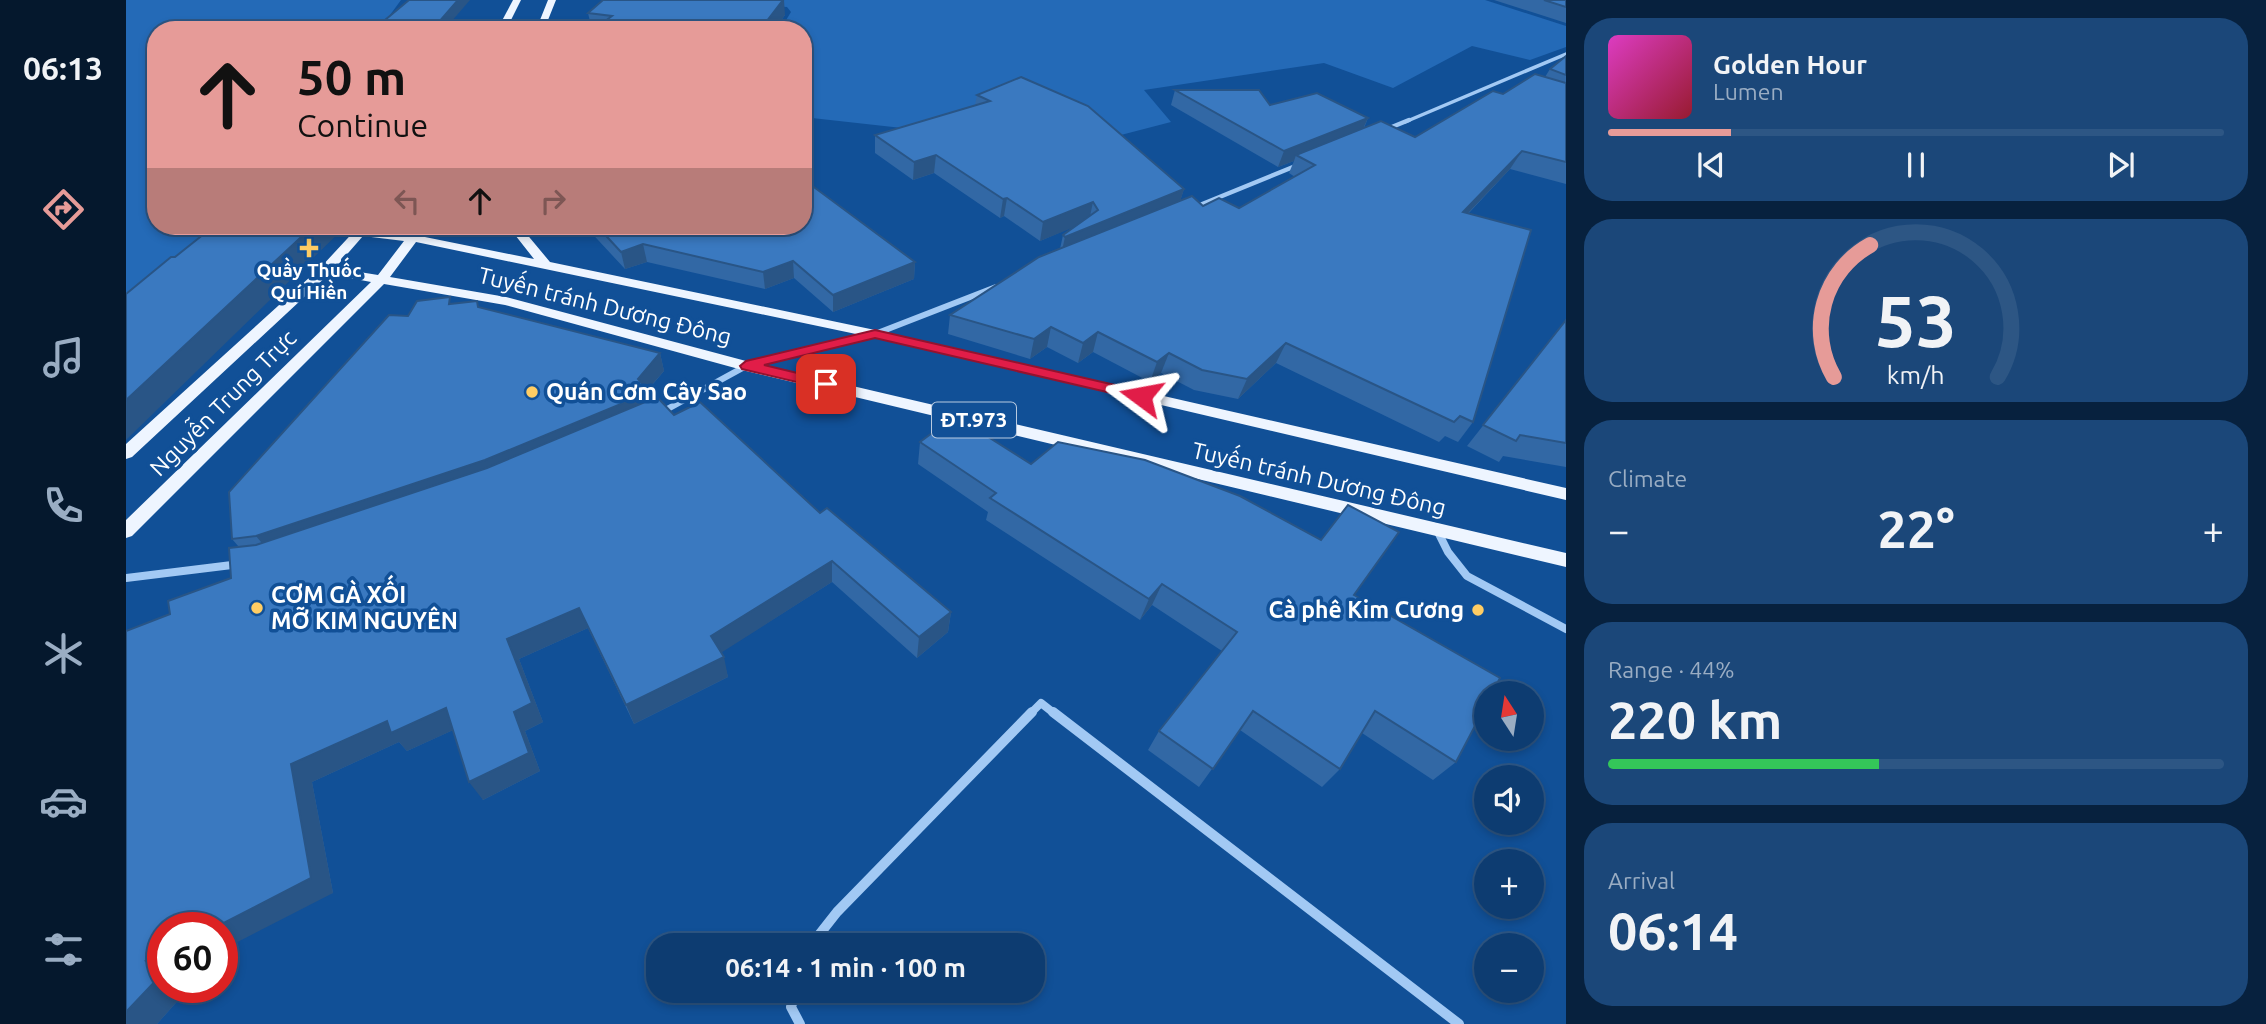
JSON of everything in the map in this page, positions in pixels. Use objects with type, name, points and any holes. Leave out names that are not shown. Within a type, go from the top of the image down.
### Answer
[{"type":"main road","points":[[506,21],[517,0]]},
{"type":"main road","points":[[544,21],[552,0]]},
{"type":"main road","name":"Nguyễn Trung Trực","points":[[126,453],[235,356],[326,270],[358,235]]},
{"type":"main road","name":"Nguyễn Trung Trực","points":[[126,531],[383,278],[415,235]]},
{"type":"main road","name":"Tuyến tránh Dương Đông","points":[[428,235],[548,268],[875,334],[1566,494]]},
{"type":"main road","points":[[521,235],[548,268]]},
{"type":"main road","name":"Tuyến tránh Dương Đông","points":[[326,270],[506,301],[746,366],[1566,560]]},
{"type":"street","points":[[1377,133],[1566,54]]},
{"type":"street","points":[[1505,80],[1517,84]]},
{"type":"street","points":[[1184,212],[1299,164]]},
{"type":"street","points":[[653,417],[746,366],[875,334],[1004,284]]},
{"type":"street","points":[[1437,530],[1448,552],[1467,576],[1566,629]]},
{"type":"street","points":[[126,578],[246,563]]},
{"type":"street","points":[[820,933],[837,912],[1041,703],[1460,1024]]},
{"type":"street","points":[[792,1003],[791,1007],[800,1024]]},
{"type":"shaded area","points":[[126,0],[401,0],[386,21],[147,21],[147,235],[216,235],[126,310]]},
{"type":"shaded area","points":[[688,0],[1485,0],[1566,26],[1566,47],[1530,60],[1472,46],[1393,88],[1324,63],[1144,90],[1171,122],[1117,136],[920,130],[812,118],[812,21],[786,21],[791,12],[787,7]]},
{"type":"building","points":[[409,0],[458,0],[440,21],[384,21]]},
{"type":"building","points":[[603,0],[783,0],[767,21],[605,21],[612,16],[588,13]]},
{"type":"building","points":[[1544,0],[1566,0],[1566,7]]},
{"type":"building","points":[[1566,56],[1566,75],[1550,69]]},
{"type":"building","points":[[1535,74],[1566,83],[1566,162],[1522,151],[1463,212],[1531,230],[1473,422],[1460,416],[1454,422],[1286,343],[1247,379],[1202,370],[1169,353],[1157,362],[1098,332],[1083,343],[1051,327],[1034,339],[950,315],[1039,257],[1192,196],[1203,206],[1219,198],[1239,208],[1315,165],[1296,155],[1381,121],[1415,137],[1493,91],[1503,94]]},
{"type":"building","points":[[1021,77],[1088,106],[1184,189],[1065,237],[1063,235],[1098,210],[1093,202],[1043,222],[936,155],[914,162],[875,135],[990,101],[977,95]]},
{"type":"building","points":[[1175,90],[1259,90],[1270,105],[1317,93],[1368,118],[1284,151]]},
{"type":"building","points":[[812,186],[915,262],[833,295],[793,261],[763,272],[643,244],[621,252],[605,235],[812,235]]},
{"type":"building","points":[[203,235],[303,235],[126,400],[126,294],[171,257],[175,257]]},
{"type":"building","points":[[450,297],[449,304],[477,301],[478,307],[660,353],[638,379],[650,392],[485,460],[256,536],[232,539],[229,492],[389,315],[408,316],[417,301]]},
{"type":"building","points":[[1566,320],[1566,443],[1520,435],[1516,441],[1483,425]]},
{"type":"building","points":[[657,397],[674,415],[700,402],[820,513],[827,508],[951,612],[919,637],[832,561],[711,636],[724,657],[626,705],[579,608],[507,639],[532,703],[514,712],[529,753],[469,782],[446,708],[391,733],[387,721],[291,764],[311,878],[238,916],[238,912],[147,912],[147,990],[126,1012],[126,631],[170,614],[168,601],[231,578],[229,548],[256,545],[487,468]]},
{"type":"building","points":[[955,416],[1031,464],[1058,442],[1145,460],[1240,496],[1321,540],[1348,505],[1399,532],[1354,595],[1500,678],[1498,681],[1474,681],[1474,728],[1456,762],[1375,711],[1340,769],[1253,711],[1213,769],[1159,731],[1237,632],[1162,584],[1149,599],[990,498],[996,493],[920,442]]},
{"type":"place","name":"Quầy Thuốc Quí Hiền","points":[[309,248]]},
{"type":"place","name":"Quán Cơm Cây Sao","points":[[532,392]]},
{"type":"place","name":"CƠM GÀ XỐI MỠ KIM NGUYÊN","points":[[257,608]]},
{"type":"place","name":"Cà phê Kim Cương","points":[[1478,610]]},
{"type":"route","points":[[826,384],[746,366],[875,334],[1141,396]]}]
